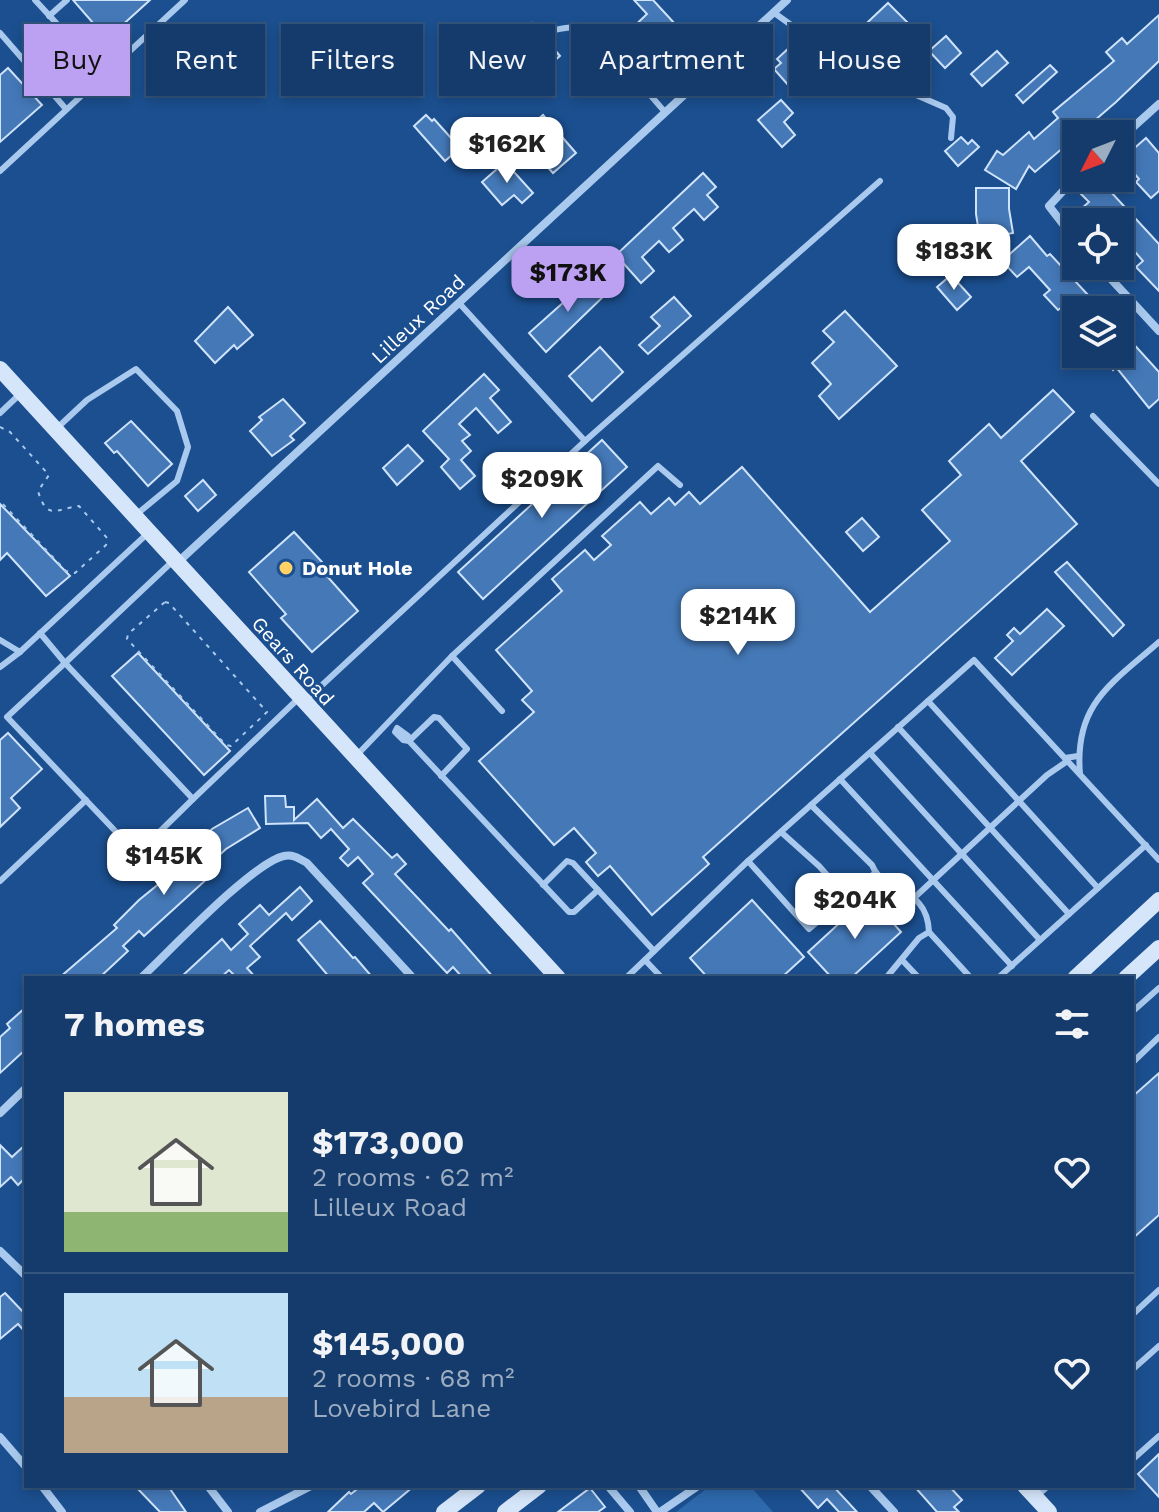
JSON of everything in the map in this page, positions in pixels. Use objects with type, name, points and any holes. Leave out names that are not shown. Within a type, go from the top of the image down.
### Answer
[{"type":"main road","name":"Gears Road","points":[[0,369],[556,976]]},
{"type":"main road","points":[[1077,976],[1159,900]]},
{"type":"main road","points":[[1128,976],[1159,948]]},
{"type":"main road","points":[[444,1512],[475,1488]]},
{"type":"main road","points":[[505,1512],[536,1488]]},
{"type":"main road","points":[[1036,1490],[1049,1512]]},
{"type":"street","name":"Lilleux Road","points":[[176,561],[787,0]]},
{"type":"street","points":[[1134,128],[1158,108]]},
{"type":"street","points":[[1062,192],[1049,206],[1062,223]]},
{"type":"street","points":[[1112,280],[1159,331]]},
{"type":"street","points":[[143,976],[261,869],[283,856],[294,856],[307,863],[411,976]]},
{"type":"street","points":[[0,1113],[24,1090]]},
{"type":"street","points":[[0,1251],[24,1274]]},
{"type":"street","points":[[0,1437],[24,1465]]},
{"type":"street","points":[[44,1488],[62,1512]]},
{"type":"street","points":[[210,1488],[228,1512]]},
{"type":"street","points":[[260,1512],[307,1488]]},
{"type":"street","points":[[610,1488],[630,1512]]},
{"type":"street","points":[[640,1488],[658,1512],[695,1488]]},
{"type":"street","points":[[872,1488],[894,1512]]},
{"type":"lane","points":[[35,0],[56,24]]},
{"type":"lane","points":[[49,16],[67,0]]},
{"type":"lane","points":[[130,51],[185,0]]},
{"type":"lane","points":[[773,12],[847,65],[946,108],[953,117],[951,138]]},
{"type":"lane","points":[[555,30],[574,27],[587,32],[665,112]]},
{"type":"lane","points":[[2,38],[66,109]]},
{"type":"lane","points":[[0,171],[81,96]]},
{"type":"lane","points":[[7,717],[137,854],[193,799],[585,441],[880,181]]},
{"type":"lane","points":[[459,303],[585,441]]},
{"type":"lane","points":[[56,429],[87,400],[136,369],[177,411],[188,447],[177,481],[134,517]]},
{"type":"lane","points":[[0,413],[22,392]]},
{"type":"lane","points":[[1093,416],[1159,484]]},
{"type":"lane","points":[[355,757],[452,656],[658,466],[680,485]]},
{"type":"lane","points":[[0,667],[149,532]]},
{"type":"lane","points":[[0,724],[176,561]]},
{"type":"lane","points":[[40,633],[193,799]]},
{"type":"lane","points":[[0,640],[20,652]]},
{"type":"lane","points":[[1080,774],[1078,756],[1081,731],[1092,705],[1159,642]]},
{"type":"lane","points":[[452,656],[502,711]]},
{"type":"lane","points":[[628,976],[748,861],[974,660],[1159,860]]},
{"type":"lane","points":[[928,701],[1098,888]]},
{"type":"lane","points":[[409,741],[434,717],[439,718],[467,749],[441,776]]},
{"type":"lane","points":[[389,719],[569,912],[574,912],[598,890]]},
{"type":"lane","points":[[898,727],[1069,914]]},
{"type":"lane","points":[[870,753],[1040,940]]},
{"type":"lane","points":[[1065,758],[1078,756]]},
{"type":"lane","points":[[915,897],[1019,800],[1066,762],[1065,758]]},
{"type":"lane","points":[[840,779],[1012,966]]},
{"type":"lane","points":[[0,881],[86,800]]},
{"type":"lane","points":[[811,805],[872,865],[875,873],[915,897],[928,915],[929,932],[969,976]]},
{"type":"lane","points":[[781,832],[819,866],[846,896]]},
{"type":"lane","points":[[1000,976],[1146,845]]},
{"type":"lane","points":[[543,885],[567,861],[573,863],[654,951]]},
{"type":"lane","points":[[748,861],[809,929],[875,873]]},
{"type":"lane","points":[[888,976],[919,938],[929,932]]},
{"type":"lane","points":[[645,960],[660,976]]},
{"type":"lane","points":[[902,960],[917,976]]},
{"type":"lane","points":[[1134,1010],[1159,988]]},
{"type":"lane","points":[[1134,1061],[1159,1037]]},
{"type":"lane","points":[[1134,1313],[1159,1290]]},
{"type":"lane","points":[[1134,1368],[1159,1346]]},
{"type":"lane","points":[[1134,1458],[1159,1436]]},
{"type":"path","points":[[0,427],[10,432],[49,475],[38,491],[42,505],[52,511],[79,506],[107,538],[106,545],[75,573],[66,571],[0,501]]},
{"type":"path","points":[[165,602],[267,712],[231,746],[226,745],[127,639],[128,634],[165,602]]},
{"type":"shaded area","points":[[707,1488],[752,1488],[773,1512],[676,1512]]},
{"type":"building","points":[[73,0],[150,0],[124,24],[94,24]]},
{"type":"building","points":[[634,0],[653,0],[675,24],[636,24],[647,14]]},
{"type":"building","points":[[888,3],[908,23],[907,24],[866,24]]},
{"type":"building","points":[[1159,15],[1159,61],[1116,102],[1095,120],[1062,120],[1062,149],[1035,172],[1029,166],[1016,189],[985,170],[997,151],[1003,155],[1029,132],[1034,139],[1058,118],[1053,112],[1114,61],[1106,52],[1122,38],[1127,44]]},
{"type":"building","points":[[946,36],[961,53],[945,68],[930,50]]},
{"type":"building","points":[[789,48],[789,86],[774,69],[781,63],[777,59]]},
{"type":"building","points":[[997,51],[1008,63],[982,86],[971,74]]},
{"type":"building","points":[[1050,65],[1057,72],[1023,103],[1016,95]]},
{"type":"building","points":[[8,68],[24,85],[24,96],[34,96],[42,105],[0,142],[0,75]]},
{"type":"building","points":[[781,100],[793,113],[784,122],[795,135],[782,147],[758,120]]},
{"type":"building","points":[[426,115],[432,121],[434,119],[460,148],[445,161],[414,126]]},
{"type":"building","points":[[543,115],[576,153],[553,173],[519,136]]},
{"type":"building","points":[[961,137],[968,144],[972,140],[979,147],[958,166],[945,151]]},
{"type":"building","points":[[1146,138],[1159,153],[1159,191],[1151,198],[1136,182],[1139,179],[1134,173],[1134,148]]},
{"type":"building","points":[[505,162],[533,193],[522,203],[514,195],[502,205],[482,182]]},
{"type":"building","points":[[703,173],[716,187],[707,195],[718,207],[704,220],[694,209],[673,228],[683,240],[669,252],[659,241],[642,257],[654,271],[641,283],[616,255]]},
{"type":"building","points":[[976,188],[1009,188],[1013,233],[980,239]]},
{"type":"building","points":[[1111,192],[1126,208],[1082,208],[1089,202],[1081,194]]},
{"type":"building","points":[[1134,217],[1159,244],[1159,291],[1136,267],[1143,261],[1134,251]]},
{"type":"building","points":[[1030,236],[1047,256],[1050,254],[1062,267],[1062,280],[1074,280],[1089,296],[1062,296],[1062,307],[1058,310],[1044,295],[1050,290],[1029,267],[1017,277],[1002,261]]},
{"type":"building","points":[[951,275],[971,297],[957,310],[937,287]]},
{"type":"building","points":[[592,277],[607,293],[546,352],[529,333]]},
{"type":"building","points":[[674,297],[691,316],[648,354],[639,345],[660,326],[651,317]]},
{"type":"building","points":[[228,307],[253,335],[237,349],[234,345],[215,363],[195,341]]},
{"type":"building","points":[[845,311],[897,366],[839,419],[819,396],[831,384],[812,363],[834,342],[823,331]]},
{"type":"building","points":[[1134,344],[1159,372],[1159,399],[1149,408],[1117,368],[1134,368]]},
{"type":"building","points":[[600,347],[623,372],[592,401],[569,376]]},
{"type":"building","points":[[484,374],[499,390],[490,398],[511,422],[498,433],[476,408],[459,424],[470,435],[462,441],[471,451],[461,460],[475,476],[460,489],[441,467],[449,459],[423,431]]},
{"type":"building","points":[[1053,390],[1074,412],[1021,461],[1077,524],[703,857],[709,864],[652,915],[610,866],[598,876],[586,862],[596,853],[574,828],[554,845],[479,761],[534,712],[522,700],[532,691],[496,650],[562,591],[552,579],[585,550],[594,560],[611,545],[602,536],[640,502],[651,514],[669,498],[675,505],[689,492],[700,504],[742,467],[870,612],[950,541],[922,510],[961,475],[949,461],[989,424],[1001,438]]},
{"type":"building","points":[[283,399],[305,423],[290,436],[294,440],[272,456],[250,431],[262,420],[259,417]]},
{"type":"building","points":[[131,421],[172,464],[148,486],[117,451],[114,453],[105,443]]},
{"type":"building","points":[[602,440],[627,467],[483,599],[458,572]]},
{"type":"building","points":[[408,445],[423,461],[397,485],[383,468]]},
{"type":"building","points":[[203,480],[216,495],[198,511],[185,496]]},
{"type":"building","points":[[0,504],[70,576],[46,596],[7,553],[0,560]]},
{"type":"building","points":[[862,518],[879,537],[863,551],[846,532]]},
{"type":"building","points":[[294,532],[322,562],[318,566],[358,611],[312,652],[281,618],[286,614],[249,572]]},
{"type":"building","points":[[1067,562],[1124,625],[1113,636],[1055,572]]},
{"type":"building","points":[[1047,609],[1064,626],[1012,675],[995,658],[1013,641],[1007,635],[1014,628],[1020,634]]},
{"type":"building","points":[[138,653],[230,751],[204,775],[112,676]]},
{"type":"building","points":[[8,733],[42,769],[11,798],[20,808],[0,827],[0,740]]},
{"type":"building","points":[[265,796],[285,796],[286,807],[294,807],[294,820],[317,799],[343,828],[353,819],[392,858],[397,854],[406,864],[395,874],[449,931],[451,929],[492,976],[461,976],[453,967],[447,973],[363,883],[373,874],[358,857],[348,866],[340,858],[349,849],[331,829],[321,838],[308,823],[266,824]]},
{"type":"building","points":[[248,808],[260,828],[226,849],[202,871],[208,878],[144,936],[139,931],[123,946],[128,951],[101,976],[61,976],[117,928],[114,925],[139,900],[198,852],[193,846],[212,829]]},
{"type":"building","points":[[300,887],[312,901],[292,920],[286,913],[250,946],[260,957],[247,968],[254,976],[235,976],[229,970],[222,976],[182,976],[222,939],[231,950],[248,934],[239,924],[260,905],[269,915]]},
{"type":"building","points":[[869,896],[901,932],[853,976],[830,976],[808,952]]},
{"type":"building","points":[[752,900],[804,957],[783,976],[706,976],[690,958]]},
{"type":"building","points":[[320,921],[371,976],[328,976],[298,940]]},
{"type":"building","points":[[24,1009],[24,1051],[0,1073],[0,1037],[10,1028],[7,1024]]},
{"type":"building","points":[[1159,1073],[1159,1215],[1134,1237],[1134,1095]]},
{"type":"building","points":[[0,1145],[12,1157],[24,1146],[24,1179],[18,1185],[11,1177],[0,1187]]},
{"type":"building","points":[[5,1293],[24,1313],[24,1331],[18,1324],[0,1339],[0,1297]]},
{"type":"building","points":[[1159,1454],[1159,1497],[1138,1474]]},
{"type":"building","points":[[137,1488],[169,1488],[186,1512],[160,1512]]},
{"type":"building","points":[[358,1488],[412,1488],[383,1512],[374,1503],[364,1512],[328,1512],[349,1492],[351,1494]]},
{"type":"building","points":[[590,1488],[605,1507],[598,1512],[558,1512]]},
{"type":"building","points":[[800,1488],[835,1488],[857,1512],[839,1512],[827,1499],[818,1508]]},
{"type":"building","points":[[916,1488],[951,1488],[962,1500],[954,1507],[959,1512],[937,1512]]},
{"type":"place","name":"Donut Hole","points":[[286,568]]}]
